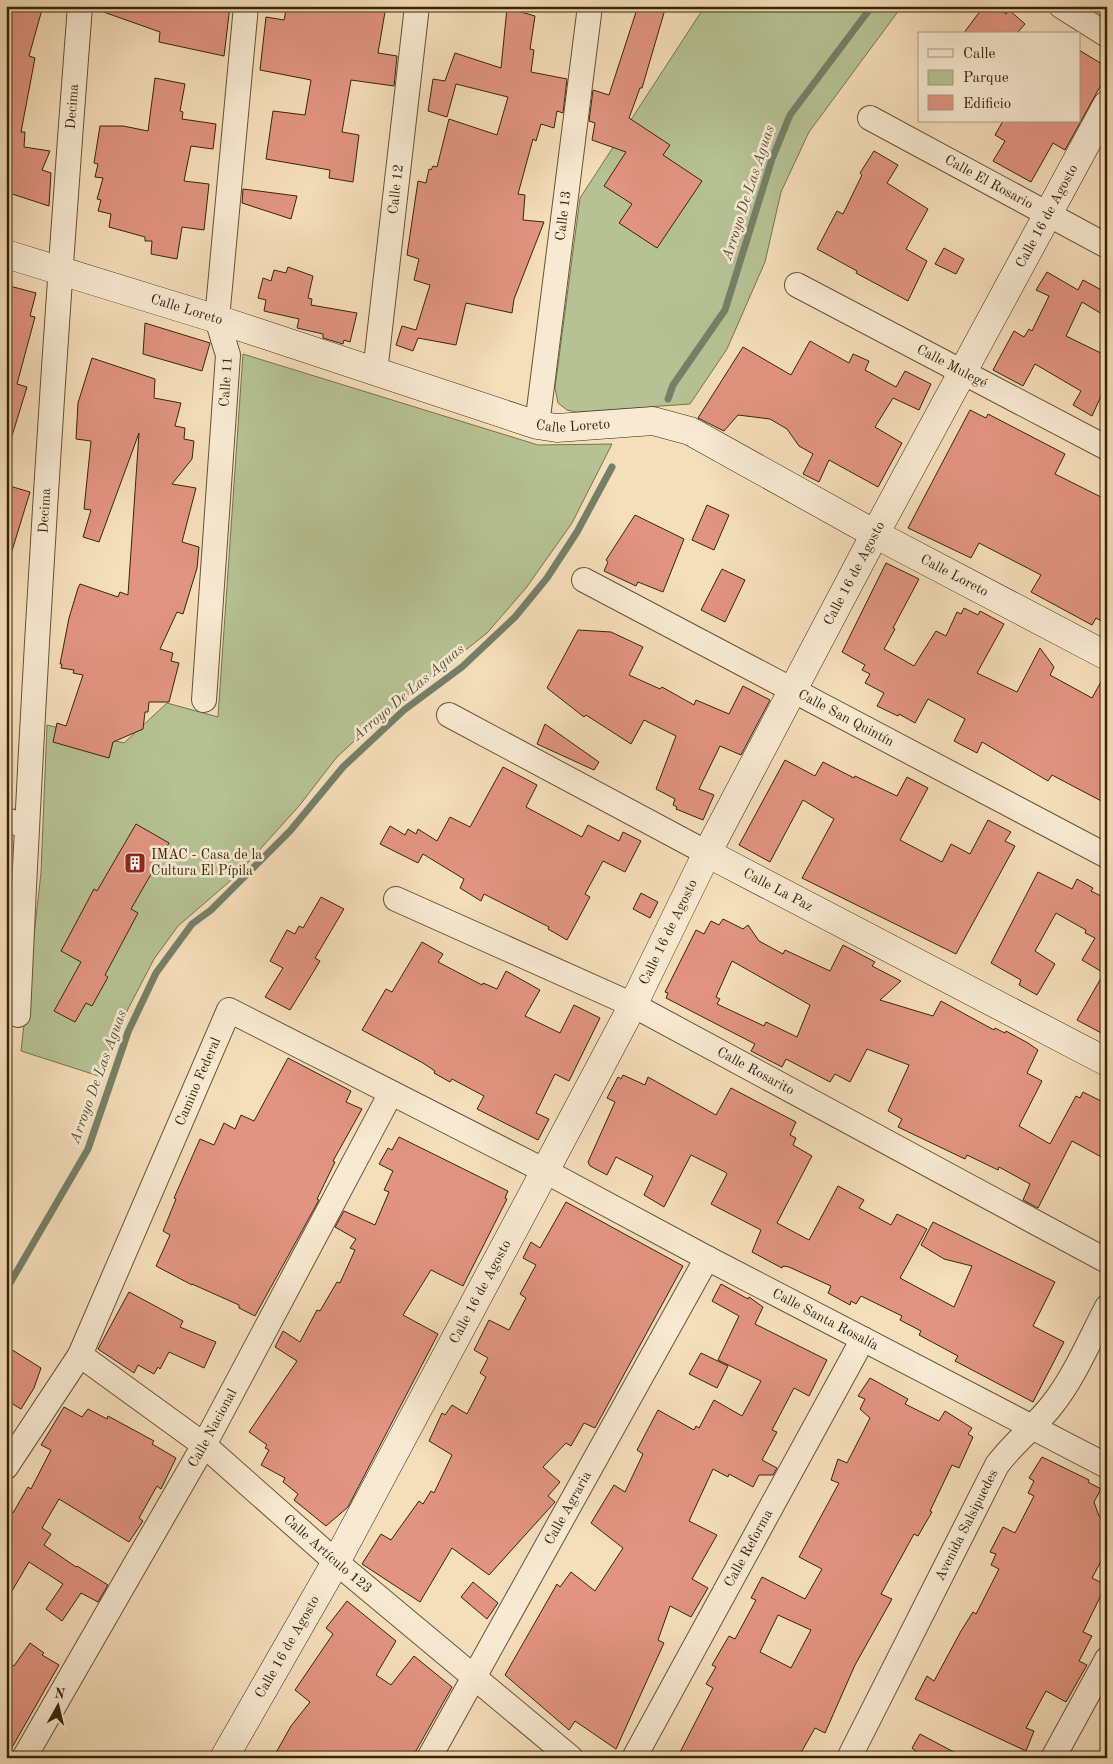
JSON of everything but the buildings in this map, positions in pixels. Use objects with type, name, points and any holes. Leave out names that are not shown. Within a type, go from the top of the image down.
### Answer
[{"type":"street","name":"Decima","points":[[18,1015],[16,823],[80,6]]},
{"type":"street","name":"Calle 11","points":[[204,700],[228,355],[217,319],[246,6]]},
{"type":"street","name":"Calle 12","points":[[375,372],[418,6]]},
{"type":"street","name":"Calle 13","points":[[537,425],[590,6]]},
{"type":"street","points":[[1061,6],[1107,35]]},
{"type":"street","name":"Calle 16 de Agosto","points":[[224,1758],[336,1562],[545,1171],[633,1005],[707,853],[875,534],[1046,214],[1107,105]]},
{"type":"street","name":"Calle El Rosario","points":[[870,118],[1107,246]]},
{"type":"street","name":"Calle Loreto","points":[[6,254],[217,319],[537,425],[557,428],[653,421],[690,430],[875,534],[1107,656]]},
{"type":"street","name":"Calle Mulegé","points":[[797,285],[1107,448]]},
{"type":"street","name":"Calle San Quintín","points":[[584,580],[1107,856]]},
{"type":"street","name":"Calle La Paz","points":[[449,715],[707,853],[1107,1062]]},
{"type":"street","name":"Calle Rosarito","points":[[396,899],[633,1005],[1107,1261]]},
{"type":"street","name":"Camino Federal","points":[[6,1468],[80,1355],[229,1010],[545,1171]]},
{"type":"street","name":"Calle Nacional","points":[[24,1758],[204,1445],[391,1094]]},
{"type":"street","name":"Calle Santa Rosalía","points":[[545,1171],[706,1258],[1107,1466]]},
{"type":"street","name":"Calle Agraria","points":[[429,1758],[706,1258]]},
{"type":"street","name":"Avenida Salsipuedes","points":[[849,1758],[997,1465],[1030,1427],[1051,1408],[1062,1392],[1107,1307]]},
{"type":"street","name":"Calle Reforma","points":[[634,1758],[863,1340]]},
{"type":"street","name":"Calle Artículo 123","points":[[80,1355],[204,1445],[336,1562],[571,1758]]},
{"type":"street","points":[[1053,1758],[1107,1659]]},
{"type":"green space","points":[[705,6],[902,6],[809,132],[781,192],[765,262],[727,349],[690,404],[576,412],[567,410],[558,403],[555,388],[580,198]]},
{"type":"green space","points":[[243,354],[538,445],[612,444],[572,523],[526,588],[487,633],[376,721],[337,757],[299,806],[236,876],[178,926],[154,959],[128,1009],[102,1077],[21,1051],[41,873],[47,725],[124,743],[167,703],[218,717]]},
{"type":"waterway","name":"Arroyo De Las Aguas","points":[[668,399],[673,385],[725,310],[772,159],[790,115],[872,6]]},
{"type":"waterway","name":"Arroyo De Las Aguas","points":[[6,1290],[88,1149],[128,1032],[156,973],[192,924],[211,910],[290,831],[343,767],[404,710],[462,667],[515,617],[547,578],[577,532],[612,467]]},
{"type":"place","name":"IMAC - Casa de la Cultura El Pípila","points":[[135,863]]}]
